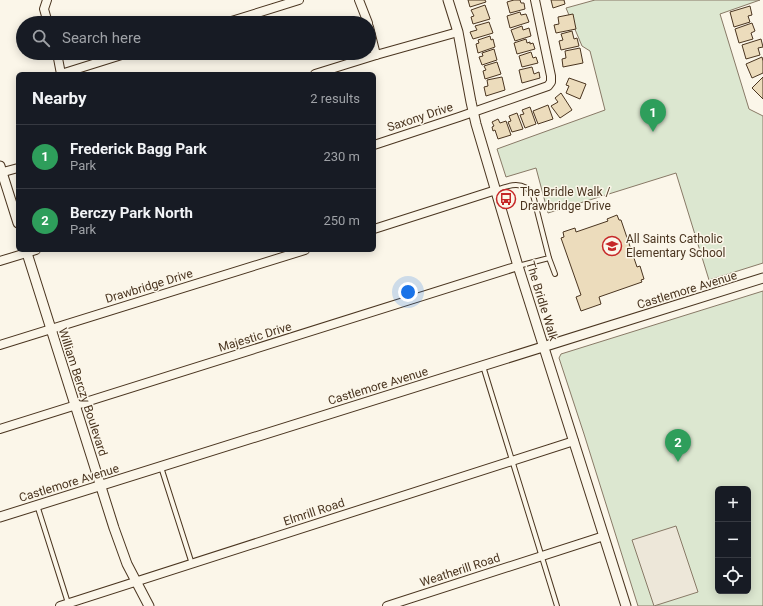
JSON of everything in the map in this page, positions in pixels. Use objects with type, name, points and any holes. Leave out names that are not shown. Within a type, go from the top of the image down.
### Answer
[{"type":"street","points":[[46,16],[44,9],[47,0]]},
{"type":"street","points":[[248,16],[299,0]]},
{"type":"street","points":[[359,0],[365,16]]},
{"type":"street","name":"The Bridle Walk","points":[[448,0],[458,32],[473,112],[518,266],[626,606]]},
{"type":"street","name":"Saxony Drive","points":[[376,144],[548,86],[551,82],[552,76],[535,0]]},
{"type":"street","points":[[376,55],[458,32]]},
{"type":"street","points":[[58,60],[61,72]]},
{"type":"street","points":[[67,72],[106,60]]},
{"type":"street","points":[[321,72],[360,60]]},
{"type":"street","points":[[16,168],[1,170],[16,217]]},
{"type":"street","points":[[376,227],[496,190]]},
{"type":"street","points":[[0,261],[26,252]]},
{"type":"street","name":"William Berczy Boulevard","points":[[29,252],[51,330],[121,548],[136,582],[149,606]]},
{"type":"street","name":"Drawbridge Drive","points":[[0,345],[299,252]]},
{"type":"street","name":"Majestic Drive","points":[[0,429],[518,266]]},
{"type":"street","name":"Castlemore Avenue","points":[[0,517],[763,278]]},
{"type":"street","name":"Elmrill Road","points":[[64,605],[574,441]]},
{"type":"street","name":"Weatherill Road","points":[[387,606],[604,536]]},
{"type":"lane","points":[[496,190],[512,184],[526,187],[530,190],[555,274]]},
{"type":"lane","points":[[518,266],[549,258]]},
{"type":"lane","points":[[483,366],[557,606]]},
{"type":"lane","points":[[161,466],[192,564]]},
{"type":"lane","points":[[36,505],[64,605]]},
{"type":"green space","points":[[595,0],[760,0],[720,14],[749,109],[763,116],[763,263],[709,280],[676,173],[548,213],[536,168],[506,177],[497,149],[605,110],[590,51],[582,46],[566,8]]},
{"type":"green space","points":[[763,291],[763,606],[638,606],[559,358],[561,354]]},
{"type":"shaded area","points":[[676,526],[698,592],[654,606],[632,540]]},
{"type":"building","points":[[468,0],[485,0],[486,2],[470,7]]},
{"type":"building","points":[[520,0],[521,3],[524,3],[525,9],[510,13],[507,2]]},
{"type":"building","points":[[551,0],[564,0],[565,4],[553,8]]},
{"type":"building","points":[[485,5],[490,19],[473,24],[471,17],[474,16],[471,10]]},
{"type":"building","points":[[750,6],[752,15],[748,16],[750,22],[734,27],[730,12]]},
{"type":"building","points":[[520,12],[521,15],[526,14],[529,22],[510,28],[507,16]]},
{"type":"building","points":[[573,14],[576,29],[556,33],[554,25],[559,24],[558,17]]},
{"type":"building","points":[[489,22],[493,33],[473,39],[470,32],[477,30],[475,26]]},
{"type":"building","points":[[752,23],[755,31],[751,33],[753,39],[739,43],[735,29]]},
{"type":"building","points":[[522,26],[523,30],[529,28],[531,36],[515,41],[511,30]]},
{"type":"building","points":[[572,31],[574,39],[577,38],[579,46],[561,50],[559,41],[563,40],[561,34]]},
{"type":"building","points":[[490,36],[491,40],[493,39],[495,47],[478,53],[476,44],[479,43],[478,40]]},
{"type":"building","points":[[526,39],[527,43],[533,43],[535,49],[517,54],[514,43]]},
{"type":"building","points":[[761,39],[763,47],[758,48],[760,55],[746,59],[742,45]]},
{"type":"building","points":[[580,48],[583,63],[563,67],[562,59],[566,58],[565,51]]},
{"type":"building","points":[[494,49],[497,60],[482,65],[479,57],[483,56],[482,53]]},
{"type":"building","points":[[531,52],[533,58],[536,57],[538,63],[522,67],[519,56]]},
{"type":"building","points":[[762,57],[763,73],[752,78],[746,64]]},
{"type":"building","points":[[497,62],[501,74],[485,79],[483,71],[486,70],[484,66]]},
{"type":"building","points":[[532,67],[534,74],[539,72],[540,78],[522,83],[519,70]]},
{"type":"building","points":[[502,77],[505,90],[486,96],[484,87],[488,86],[487,80]]},
{"type":"building","points":[[763,77],[763,99],[752,88]]},
{"type":"building","points":[[569,78],[586,84],[580,99],[566,93],[569,86],[566,85]]},
{"type":"building","points":[[561,93],[572,110],[560,118],[551,106],[558,102],[555,98]]},
{"type":"building","points":[[548,105],[553,119],[538,124],[533,111]]},
{"type":"building","points":[[530,107],[536,124],[525,128],[520,115],[524,114],[522,110]]},
{"type":"building","points":[[517,113],[523,129],[512,132],[508,122],[511,121],[509,116]]},
{"type":"building","points":[[498,119],[500,123],[506,121],[511,135],[498,139],[495,130],[493,131],[492,127],[494,126],[492,122]]},
{"type":"building","points":[[617,215],[619,220],[621,220],[637,267],[640,266],[644,279],[641,280],[642,282],[599,297],[601,304],[581,311],[576,297],[581,295],[561,238],[564,237],[563,232],[575,228],[576,232],[608,221],[607,219]]},
{"type":"place","name":"Frederick Bagg Park","points":[[653,132]]},
{"type":"place","name":"The Bridle Walk / Drawbridge Drive","points":[[506,199]]},
{"type":"place","name":"All Saints Catholic Elementary School","points":[[612,246]]},
{"type":"place","name":"Berczy Park North","points":[[678,462]]}]
